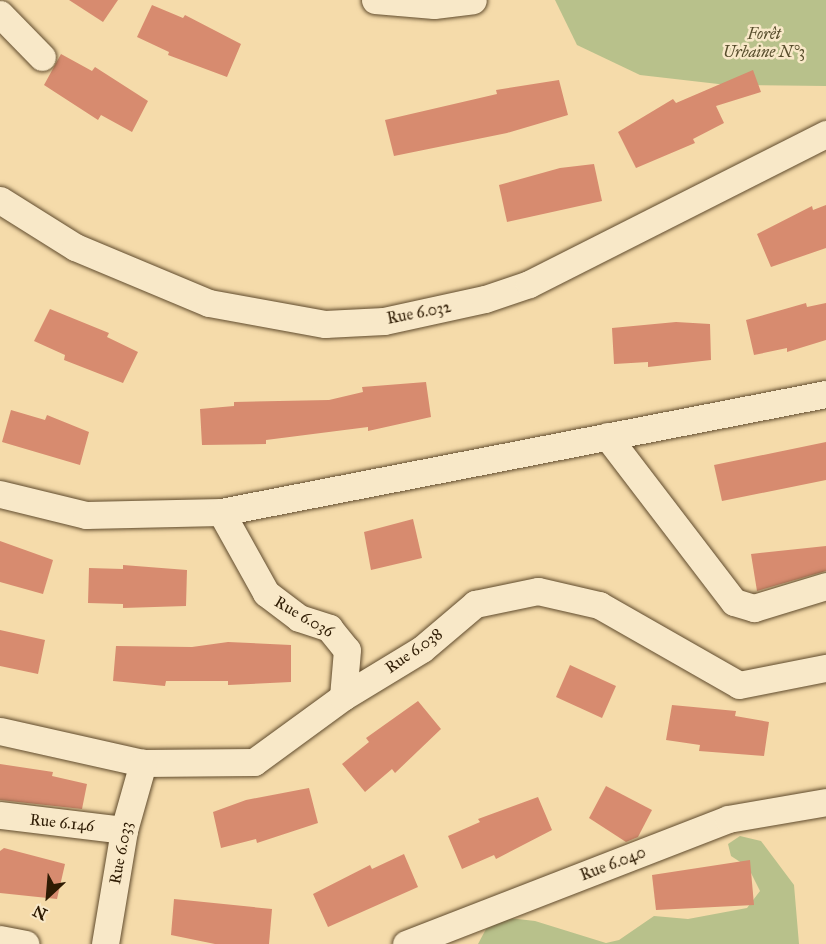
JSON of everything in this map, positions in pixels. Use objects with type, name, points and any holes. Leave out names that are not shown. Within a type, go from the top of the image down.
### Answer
[{"type":"street","points":[[375,0],[434,5],[473,0]]},
{"type":"street","points":[[0,14],[42,57]]},
{"type":"street","name":"Rue 6.032","points":[[0,200],[75,247],[208,303],[325,324],[384,321],[485,299],[530,284],[826,134]]},
{"type":"street","points":[[0,494],[86,515],[221,512],[826,394]]},
{"type":"street","points":[[607,436],[734,602],[754,608],[826,586]]},
{"type":"street","name":"Rue 6.036","points":[[221,512],[266,593],[299,618],[329,628],[347,650],[343,697]]},
{"type":"street","name":"Rue 6.038","points":[[0,731],[143,764],[254,762],[343,697],[422,649],[475,604],[538,591],[599,605],[739,685],[826,668]]},
{"type":"street","name":"Rue 6.033","points":[[105,944],[124,830],[143,764]]},
{"type":"street","name":"Rue 6.040","points":[[406,944],[728,819],[826,802]]},
{"type":"street","name":"Rue 6.146","points":[[0,815],[124,830]]},
{"type":"street","points":[[0,939],[26,944]]},
{"type":"green space","name":"Forêt Urbaine N°3","points":[[555,0],[826,0],[826,86],[727,85],[640,75],[577,45]]},
{"type":"green space","points":[[740,836],[761,841],[794,885],[799,944],[478,944],[486,929],[509,918],[535,921],[606,943],[619,940],[654,916],[688,919],[747,908],[760,891],[748,867],[731,856],[728,844]]},
{"type":"building","points":[[69,0],[118,0],[103,22]]},
{"type":"building","points":[[152,5],[183,18],[185,15],[241,44],[227,77],[168,55],[169,52],[137,37]]},
{"type":"building","points":[[61,54],[92,71],[95,67],[148,101],[132,132],[101,115],[98,120],[44,85]]},
{"type":"building","points":[[753,70],[761,92],[716,106],[724,123],[693,139],[695,143],[636,168],[618,132],[673,99],[676,103]]},
{"type":"building","points":[[559,80],[568,115],[507,133],[394,156],[385,120],[497,94],[496,90]]},
{"type":"building","points":[[594,164],[602,201],[507,222],[499,185],[560,168]]},
{"type":"building","points":[[826,205],[826,248],[771,267],[757,234],[812,206],[813,210]]},
{"type":"building","points":[[806,303],[807,307],[826,303],[826,340],[787,352],[787,348],[754,355],[746,320]]},
{"type":"building","points":[[50,309],[109,333],[107,337],[138,352],[123,383],[64,360],[65,355],[34,341]]},
{"type":"building","points":[[676,322],[710,324],[711,360],[648,367],[648,362],[614,364],[612,328]]},
{"type":"building","points":[[426,382],[431,417],[368,431],[368,427],[266,440],[266,444],[202,445],[200,409],[234,406],[234,402],[329,400],[363,392],[362,387]]},
{"type":"building","points":[[11,410],[45,420],[47,415],[89,432],[80,465],[2,442]]},
{"type":"building","points":[[826,442],[826,480],[722,501],[714,465]]},
{"type":"building","points":[[413,519],[422,558],[371,570],[364,532]]},
{"type":"building","points":[[0,541],[53,560],[43,594],[0,582]]},
{"type":"building","points":[[826,546],[826,571],[757,591],[751,554]]},
{"type":"building","points":[[123,565],[187,570],[186,606],[123,608],[123,604],[88,603],[89,568],[123,569]]},
{"type":"building","points":[[0,630],[45,640],[38,674],[0,666]]},
{"type":"building","points":[[228,642],[291,645],[291,682],[228,685],[228,681],[166,681],[165,686],[113,681],[116,646],[192,647]]},
{"type":"building","points":[[570,665],[616,686],[602,718],[556,697]]},
{"type":"building","points":[[418,701],[441,729],[395,773],[392,769],[365,792],[342,764],[369,742],[366,738]]},
{"type":"building","points":[[672,705],[736,711],[735,716],[769,722],[764,756],[699,751],[700,745],[666,740]]},
{"type":"building","points":[[0,764],[53,772],[52,776],[87,784],[82,809],[0,800]]},
{"type":"building","points":[[606,786],[652,810],[638,837],[626,842],[589,818]]},
{"type":"building","points":[[309,788],[318,823],[257,843],[256,839],[221,848],[213,812],[246,800]]},
{"type":"building","points":[[538,797],[552,830],[496,859],[494,855],[462,869],[448,836],[480,822],[478,819]]},
{"type":"building","points":[[4,848],[65,864],[57,899],[0,893],[0,851]]},
{"type":"building","points":[[404,854],[418,887],[328,927],[313,894],[370,865],[372,869]]},
{"type":"building","points":[[750,860],[754,905],[656,910],[652,875]]},
{"type":"building","points":[[174,899],[272,909],[269,944],[215,944],[171,935]]}]
